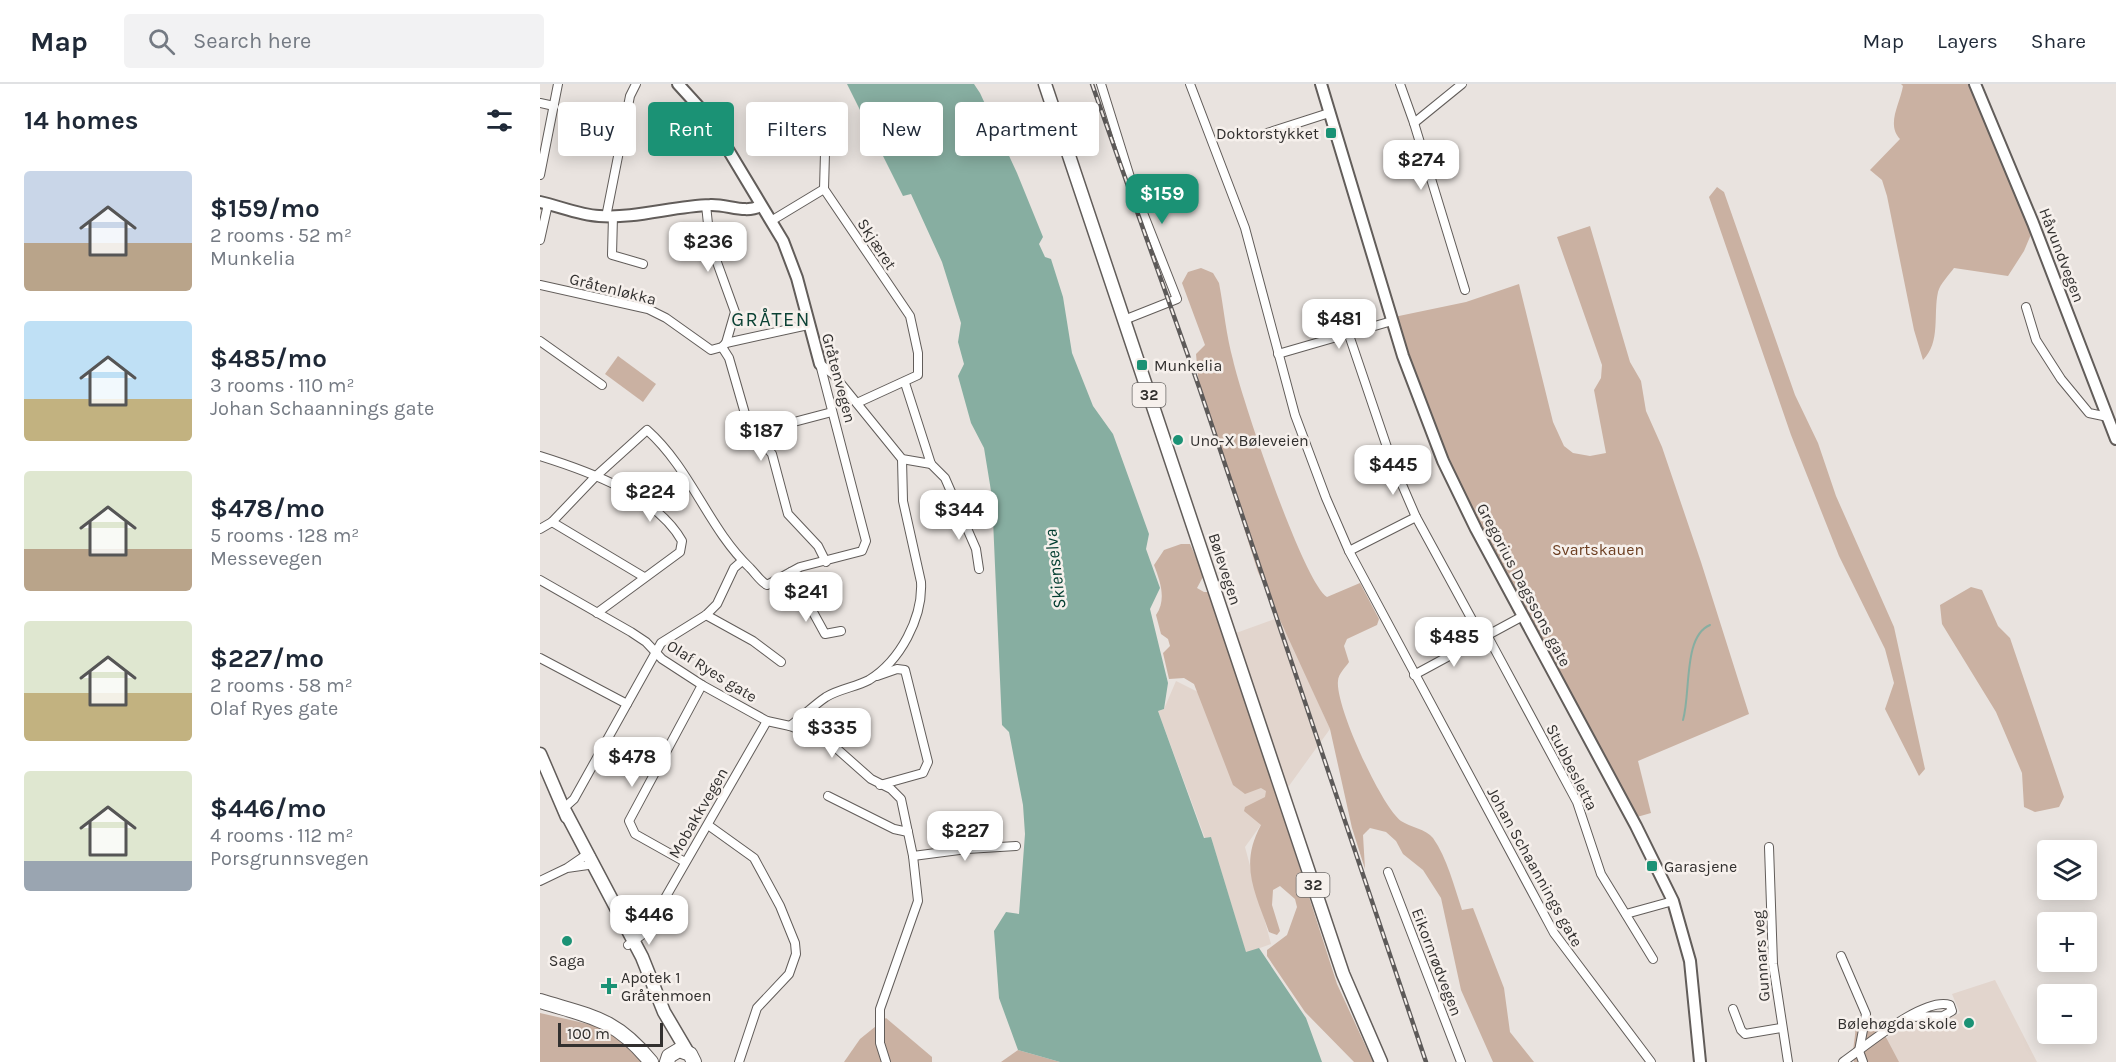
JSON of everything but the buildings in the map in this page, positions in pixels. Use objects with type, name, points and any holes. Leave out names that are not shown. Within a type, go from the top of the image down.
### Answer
[{"type":"highway","points":[[540,1001],[621,1029],[647,1056],[669,1058],[679,1050],[691,1057]]},
{"type":"highway","points":[[540,1011],[602,1022]]},
{"type":"main road","name":"Bølevegen","points":[[1045,84],[1342,974],[1381,1062]]},
{"type":"main road","points":[[540,754],[588,860],[664,1012],[691,1057]]},
{"type":"main road","points":[[664,1012],[672,1039],[669,1058]]},
{"type":"street","points":[[540,175],[558,84]]},
{"type":"street","points":[[636,84],[630,96],[609,216],[612,255],[642,264]]},
{"type":"street","name":"Gråtenvegen","points":[[678,84],[709,118],[771,221],[791,261],[866,541],[865,548],[856,554],[826,562]]},
{"type":"street","points":[[1101,84],[1134,190],[1177,299],[1124,320]]},
{"type":"street","name":"Johan Schaannings gate","points":[[1190,84],[1239,210],[1294,415],[1349,551],[1554,933],[1651,1062]]},
{"type":"street","name":"Gregorius Dagssons gate","points":[[1321,84],[1392,321],[1443,461],[1523,616],[1631,816],[1673,901],[1690,962],[1700,1062]]},
{"type":"street","points":[[1400,84],[1465,290]]},
{"type":"street","points":[[1414,123],[1461,84]]},
{"type":"street","name":"Håvundvegen","points":[[1975,84],[2009,161],[2116,439]]},
{"type":"street","points":[[540,103],[554,106]]},
{"type":"street","points":[[1267,133],[1329,113]]},
{"type":"street","points":[[771,221],[824,189],[825,156]]},
{"type":"street","name":"Skjæret","points":[[824,189],[910,316],[915,331],[919,372],[905,383]]},
{"type":"street","points":[[540,240],[544,203],[588,215],[609,216],[706,205],[748,210],[760,206]]},
{"type":"street","points":[[540,529],[552,522],[595,477],[647,430],[679,465],[696,496],[742,561],[767,585],[790,572],[826,562],[818,546],[788,514],[772,454],[760,436],[748,424],[724,345],[735,312],[710,243],[706,205]]},
{"type":"street","name":"Gråtenløkka","points":[[540,285],[648,309],[666,318],[711,350],[808,325]]},
{"type":"street","points":[[2026,307],[2036,340],[2061,379],[2089,413],[2108,417]]},
{"type":"street","points":[[1278,354],[1392,321]]},
{"type":"street","name":"Stubbesletta","points":[[1349,335],[1373,412],[1416,517],[1577,802],[1584,818],[1593,858],[1653,959]]},
{"type":"street","points":[[540,341],[602,385]]},
{"type":"street","points":[[820,364],[832,374],[902,459],[903,501],[922,592],[898,654],[876,675]]},
{"type":"street","points":[[857,403],[905,383],[931,464],[945,478],[976,549],[979,569]]},
{"type":"street","points":[[760,436],[771,428],[832,412]]},
{"type":"street","points":[[540,456],[581,469],[644,502],[663,517],[682,541],[680,552],[597,613]]},
{"type":"street","points":[[902,459],[931,464]]},
{"type":"street","points":[[1349,551],[1416,517]]},
{"type":"street","points":[[552,522],[644,577]]},
{"type":"street","points":[[564,809],[574,799],[661,643],[706,615],[717,604],[734,568],[742,561]]},
{"type":"street","points":[[790,572],[825,634],[841,631]]},
{"type":"street","name":"Olaf Ryes gate","points":[[540,580],[638,637],[702,685],[767,721],[790,726],[837,746],[880,785],[891,789],[901,798],[913,856],[918,901],[880,1009],[880,1043],[886,1062]]},
{"type":"street","points":[[706,615],[753,641],[781,662]]},
{"type":"street","points":[[1414,675],[1523,616]]},
{"type":"street","points":[[540,658],[627,704]]},
{"type":"street","points":[[790,726],[825,698],[876,675],[897,669],[905,670],[928,766],[925,772],[880,785]]},
{"type":"street","points":[[686,862],[635,834],[629,821],[702,685]]},
{"type":"street","name":"Mobakkvegen","points":[[630,942],[649,926],[767,721]]},
{"type":"street","points":[[828,796],[894,829],[908,832]]},
{"type":"street","points":[[708,825],[754,858],[780,906],[795,943],[796,954],[789,974],[757,1008],[739,1062]]},
{"type":"street","points":[[913,856],[1016,846]]},
{"type":"street","name":"Gunnars veg","points":[[1769,847],[1773,964],[1780,1028],[1788,1062]]},
{"type":"street","points":[[540,880],[588,860]]},
{"type":"street","name":"Eikornrødvegen","points":[[1388,872],[1461,1062]]},
{"type":"street","points":[[1626,914],[1673,901]]},
{"type":"street","points":[[1841,956],[1866,1014],[1859,1051],[1863,1062]]},
{"type":"street","points":[[1843,1062],[1909,1017],[1919,1011],[1942,1004],[1950,1005],[1952,1011],[1943,1016],[1909,1017]]},
{"type":"street","points":[[1733,1009],[1741,1030],[1745,1034],[1780,1028]]},
{"type":"shaded area","points":[[1280,617],[1330,729],[1245,847],[1271,944],[1246,953],[1211,837],[1205,838],[1158,711],[1164,709],[1176,681],[1198,692],[1240,680],[1236,633]]},
{"type":"shaded area","name":"Bølehøgda skole","points":[[1995,980],[2037,1062],[1866,1062],[1867,1051],[1902,1027],[1947,1019],[1960,1013],[1952,994]]},
{"type":"green space","points":[[1901,84],[1980,84],[2037,220],[2024,251],[2008,276],[1954,268],[1938,292],[1934,336],[1929,353],[1923,360],[1914,330],[1887,196],[1882,180],[1870,170],[1900,139],[1894,127],[1894,120],[1903,86]]},
{"type":"green space","points":[[1717,187],[1724,192],[1795,395],[1818,443],[1836,496],[1894,627],[1925,769],[1919,776],[1885,709],[1894,683],[1885,649],[1839,556],[1791,435],[1709,197]]},
{"type":"green space","name":"Svartskauen","points":[[1590,226],[1630,362],[1641,381],[1646,411],[1662,447],[1749,714],[1638,761],[1651,813],[1637,817],[1504,571],[1427,416],[1394,317],[1466,302],[1519,284],[1553,422],[1564,446],[1573,453],[1590,456],[1606,453],[1594,390],[1601,378],[1602,365],[1557,237]]},
{"type":"green space","points":[[1201,268],[1213,273],[1219,283],[1238,380],[1274,486],[1303,559],[1316,584],[1327,597],[1360,583],[1379,619],[1377,625],[1347,639],[1344,646],[1349,662],[1338,681],[1339,693],[1351,732],[1371,776],[1392,812],[1401,821],[1426,832],[1433,838],[1446,863],[1462,910],[1473,908],[1504,988],[1510,1032],[1534,1062],[1493,1062],[1461,990],[1441,898],[1423,870],[1403,854],[1396,841],[1386,832],[1370,828],[1363,835],[1365,869],[1352,828],[1330,729],[1258,572],[1199,387],[1196,354],[1205,345],[1182,283],[1188,272]]},
{"type":"green space","points":[[618,356],[656,384],[643,402],[605,374]]},
{"type":"green space","points":[[1181,544],[1190,544],[1204,575],[1197,588],[1204,592],[1211,592],[1337,984],[1373,1062],[1354,1062],[1305,1012],[1267,956],[1267,950],[1287,935],[1297,907],[1295,899],[1280,886],[1273,890],[1272,905],[1280,931],[1277,935],[1269,932],[1255,891],[1250,866],[1254,839],[1261,825],[1244,811],[1245,807],[1265,797],[1266,791],[1261,788],[1245,794],[1233,785],[1194,684],[1184,678],[1169,679],[1163,653],[1170,646],[1168,639],[1161,634],[1156,615],[1162,596],[1154,565],[1164,550]]},
{"type":"green space","points":[[1971,587],[1982,590],[1998,626],[2010,638],[2064,797],[2059,807],[2035,812],[2024,807],[2022,773],[1996,712],[1942,624],[1940,605]]},
{"type":"green space","points":[[540,1013],[610,1029],[646,1062],[540,1062]]},
{"type":"green space","points":[[886,1018],[932,1057],[932,1062],[844,1062],[860,1039]]},
{"type":"green space","points":[[1855,1022],[1879,1024],[1899,1062],[1854,1062]]},
{"type":"green space","points":[[1018,1050],[1060,1062],[1001,1062]]},
{"type":"water","name":"Skienselva","points":[[847,84],[974,84],[980,93],[984,102],[955,102],[955,156],[1009,156],[1043,237],[1039,244],[1045,257],[1051,259],[1063,297],[1072,353],[1093,406],[1113,434],[1149,534],[1146,549],[1160,588],[1150,609],[1168,683],[1164,709],[1158,711],[1204,838],[1211,837],[1246,952],[1259,948],[1306,1018],[1322,1062],[1060,1062],[1018,1050],[999,998],[994,931],[1006,912],[1019,914],[1025,834],[1023,805],[1009,732],[1002,725],[992,497],[984,448],[971,423],[958,376],[964,364],[958,342],[961,323],[942,262],[911,194],[903,196],[883,156],[943,156],[943,102],[860,102],[860,110]]},
{"type":"waterway","points":[[1683,720],[1692,653],[1701,631],[1710,625]]},
{"type":"railway","points":[[1092,84],[1199,387],[1426,1062]]},
{"type":"place","name":"Doktorstykket","points":[[1331,133]]},
{"type":"place","name":"Munkelia","points":[[1142,365]]},
{"type":"place","name":"Uno-X Bøleveien","points":[[1178,440]]},
{"type":"place","name":"Garasjene","points":[[1652,866]]},
{"type":"place","name":"Saga","points":[[567,941]]},
{"type":"place","name":"Apotek 1 Gråtenmoen","points":[[609,986]]},
{"type":"place","name":"Bølehøgda skole","points":[[1969,1023]]},
{"type":"district","name":"GRÅTEN","points":[[771,319]]}]
